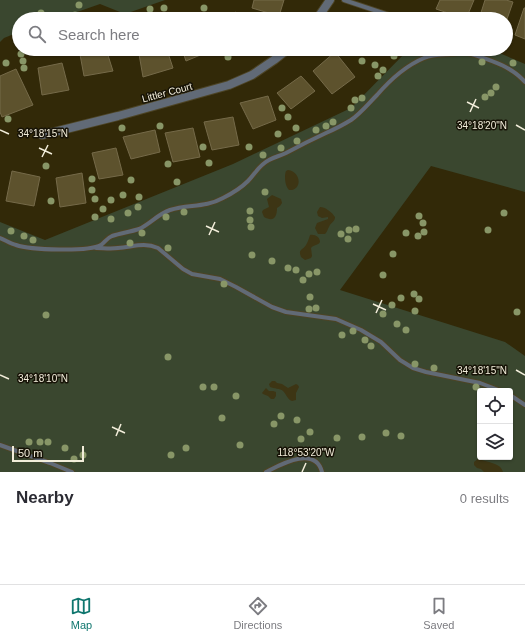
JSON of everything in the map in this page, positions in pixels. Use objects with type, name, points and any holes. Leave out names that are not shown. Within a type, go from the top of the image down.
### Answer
[{"type":"street","points":[[322,12],[330,0]]},
{"type":"street","name":"Littler Court","points":[[42,135],[118,116],[229,85],[252,75],[279,56]]},
{"type":"lane","points":[[344,0],[380,12]]},
{"type":"lane","points":[[92,248],[101,244],[112,236],[138,229],[169,210],[216,202],[250,180],[261,165],[268,160],[288,152],[349,121],[371,103],[396,76],[412,64],[428,56]]},
{"type":"lane","points":[[477,56],[503,66],[516,73],[525,82]]},
{"type":"lane","points":[[0,239],[30,248],[67,250],[119,248],[143,245],[154,246],[183,269],[192,274],[220,279],[272,307],[286,312],[336,319],[361,330],[381,342],[400,360],[413,368],[438,375],[480,383],[493,388]]},
{"type":"lane","points":[[513,397],[525,405]]},
{"type":"lane","points":[[0,445],[72,472]]},
{"type":"lane","points":[[266,472],[293,460],[308,458],[317,463],[322,472]]},
{"type":"green space","points":[[0,0],[165,0],[131,12],[120,12],[100,4],[77,12],[12,12],[12,35],[4,38],[0,42]]},
{"type":"green space","points":[[402,56],[506,56],[525,64],[525,192],[431,166],[340,290],[505,342],[525,356],[525,472],[0,472],[0,222],[45,240],[233,164],[351,108]]},
{"type":"sand","points":[[288,170],[293,171],[296,174],[299,181],[296,188],[293,190],[289,190],[286,184],[285,173]]},
{"type":"sand","points":[[272,195],[281,199],[282,203],[277,208],[275,217],[270,219],[264,217],[262,212],[269,207],[267,199]]},
{"type":"sand","points":[[320,207],[328,210],[335,217],[325,234],[318,234],[315,228],[317,223],[328,219],[328,217],[322,218],[318,216],[317,212]]},
{"type":"sand","points":[[310,235],[317,236],[320,242],[311,248],[311,258],[305,260],[301,257],[300,251],[307,244]]},
{"type":"sand","points":[[272,381],[282,384],[288,388],[296,384],[298,385],[299,387],[296,393],[296,400],[292,401],[289,399],[282,390],[270,387],[269,384]]},
{"type":"sand","points":[[266,388],[269,391],[276,392],[274,399],[271,399],[262,393]]},
{"type":"sand","points":[[477,460],[482,460],[498,465],[503,472],[484,472],[474,465],[474,462]]},
{"type":"building","points":[[254,0],[284,0],[280,12],[266,12],[252,8]]},
{"type":"building","points":[[440,0],[474,0],[469,12],[445,12],[436,9]]},
{"type":"building","points":[[485,0],[506,0],[513,2],[510,12],[481,12]]},
{"type":"building","points":[[525,8],[525,39],[515,35]]},
{"type":"building","points":[[80,56],[108,56],[113,71],[84,76]]},
{"type":"building","points":[[139,56],[169,56],[173,68],[143,77]]},
{"type":"building","points":[[184,56],[198,56],[186,61]]},
{"type":"building","points":[[330,56],[338,56],[355,77],[332,94],[313,71]]},
{"type":"building","points":[[62,63],[69,90],[42,95],[38,68]]},
{"type":"building","points":[[16,69],[33,105],[2,117],[0,112],[0,76]]},
{"type":"building","points":[[301,76],[315,91],[291,109],[277,93]]},
{"type":"building","points":[[268,96],[276,120],[253,129],[240,103]]},
{"type":"building","points":[[233,117],[239,145],[212,150],[204,122]]},
{"type":"building","points":[[193,128],[200,157],[173,162],[165,133]]},
{"type":"building","points":[[155,130],[160,152],[131,159],[123,137]]},
{"type":"building","points":[[116,148],[123,175],[99,179],[92,153]]},
{"type":"building","points":[[12,171],[40,177],[34,206],[6,201]]},
{"type":"building","points":[[82,173],[86,203],[60,207],[56,178]]}]
